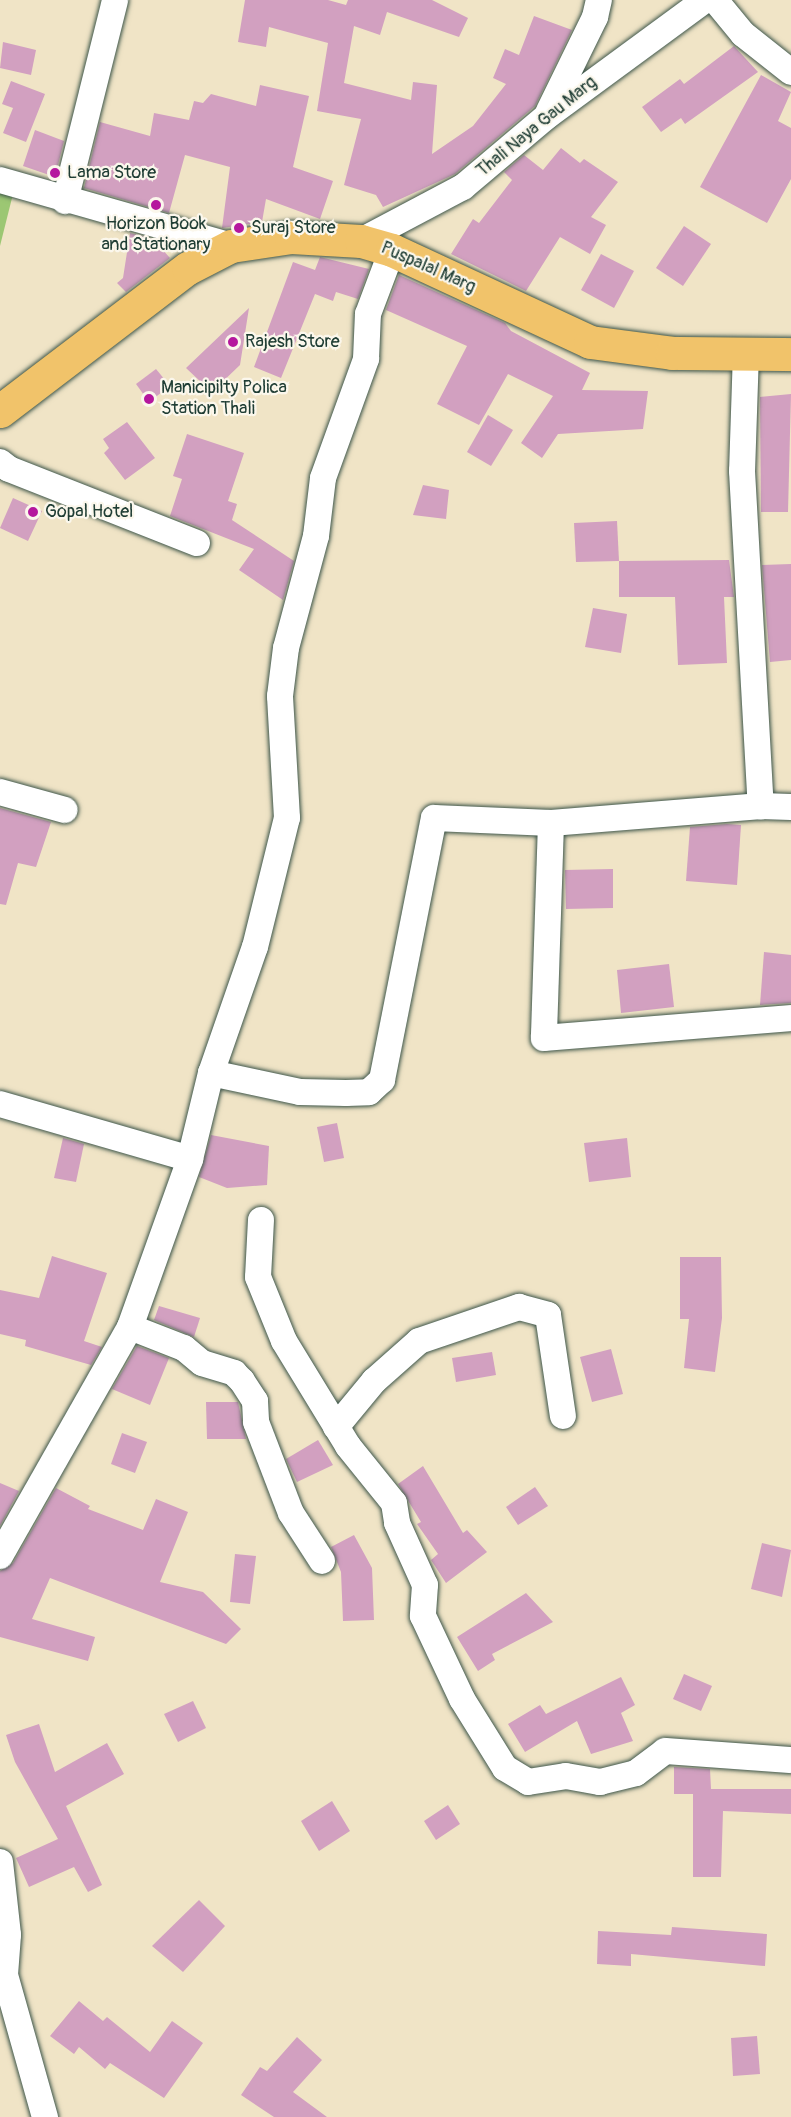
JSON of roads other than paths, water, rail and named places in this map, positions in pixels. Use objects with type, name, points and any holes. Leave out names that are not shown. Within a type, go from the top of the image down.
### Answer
[{"type":"main road","name":"Puspalal Marg","points":[[0,411],[188,268],[231,246],[291,237],[361,241],[392,250],[560,332],[590,342],[672,353],[791,354]]},
{"type":"street","points":[[65,201],[115,0]]},
{"type":"street","points":[[547,116],[596,17],[599,0]]},
{"type":"street","name":"Thali Naya Gau Marg","points":[[361,241],[463,187],[547,116],[705,0]]},
{"type":"street","points":[[715,0],[743,34],[791,72]]},
{"type":"street","points":[[0,180],[65,201],[231,246]]},
{"type":"street","points":[[0,1556],[130,1327],[190,1159],[211,1073],[255,947],[287,818],[280,696],[285,648],[303,595],[316,536],[323,478],[341,419],[366,359],[368,314],[392,250]]},
{"type":"street","points":[[746,352],[742,471],[761,806]]},
{"type":"street","points":[[0,462],[9,469],[197,543]]},
{"type":"street","points":[[0,792],[65,810]]},
{"type":"street","points":[[211,1073],[300,1092],[369,1092],[382,1080],[434,818],[551,823],[761,806],[791,807]]},
{"type":"street","points":[[551,823],[544,1038],[791,1018]]},
{"type":"street","points":[[0,1104],[190,1159]]},
{"type":"street","points":[[261,1220],[258,1276],[284,1341],[336,1427],[394,1503],[397,1523],[425,1585],[423,1616],[462,1699],[505,1768],[528,1782],[566,1776],[600,1782],[636,1773],[665,1751],[791,1760]]},
{"type":"street","points":[[336,1427],[374,1381],[419,1341],[519,1307],[548,1316],[563,1416]]},
{"type":"street","points":[[130,1327],[184,1348],[202,1363],[234,1373],[242,1381],[255,1401],[256,1422],[291,1513],[322,1561]]},
{"type":"street","points":[[0,1863],[8,1935],[5,1975],[45,2117]]},
{"type":"place","name":"Lama Store","points":[[55,173]]},
{"type":"place","name":"Horizon Book and Stationary","points":[[156,205]]},
{"type":"place","name":"Suraj Store","points":[[239,228]]},
{"type":"place","name":"Rajesh Store","points":[[233,342]]},
{"type":"place","name":"Manicipilty Polica Station Thali","points":[[149,399]]},
{"type":"place","name":"Gopal Hotel","points":[[33,512]]}]
